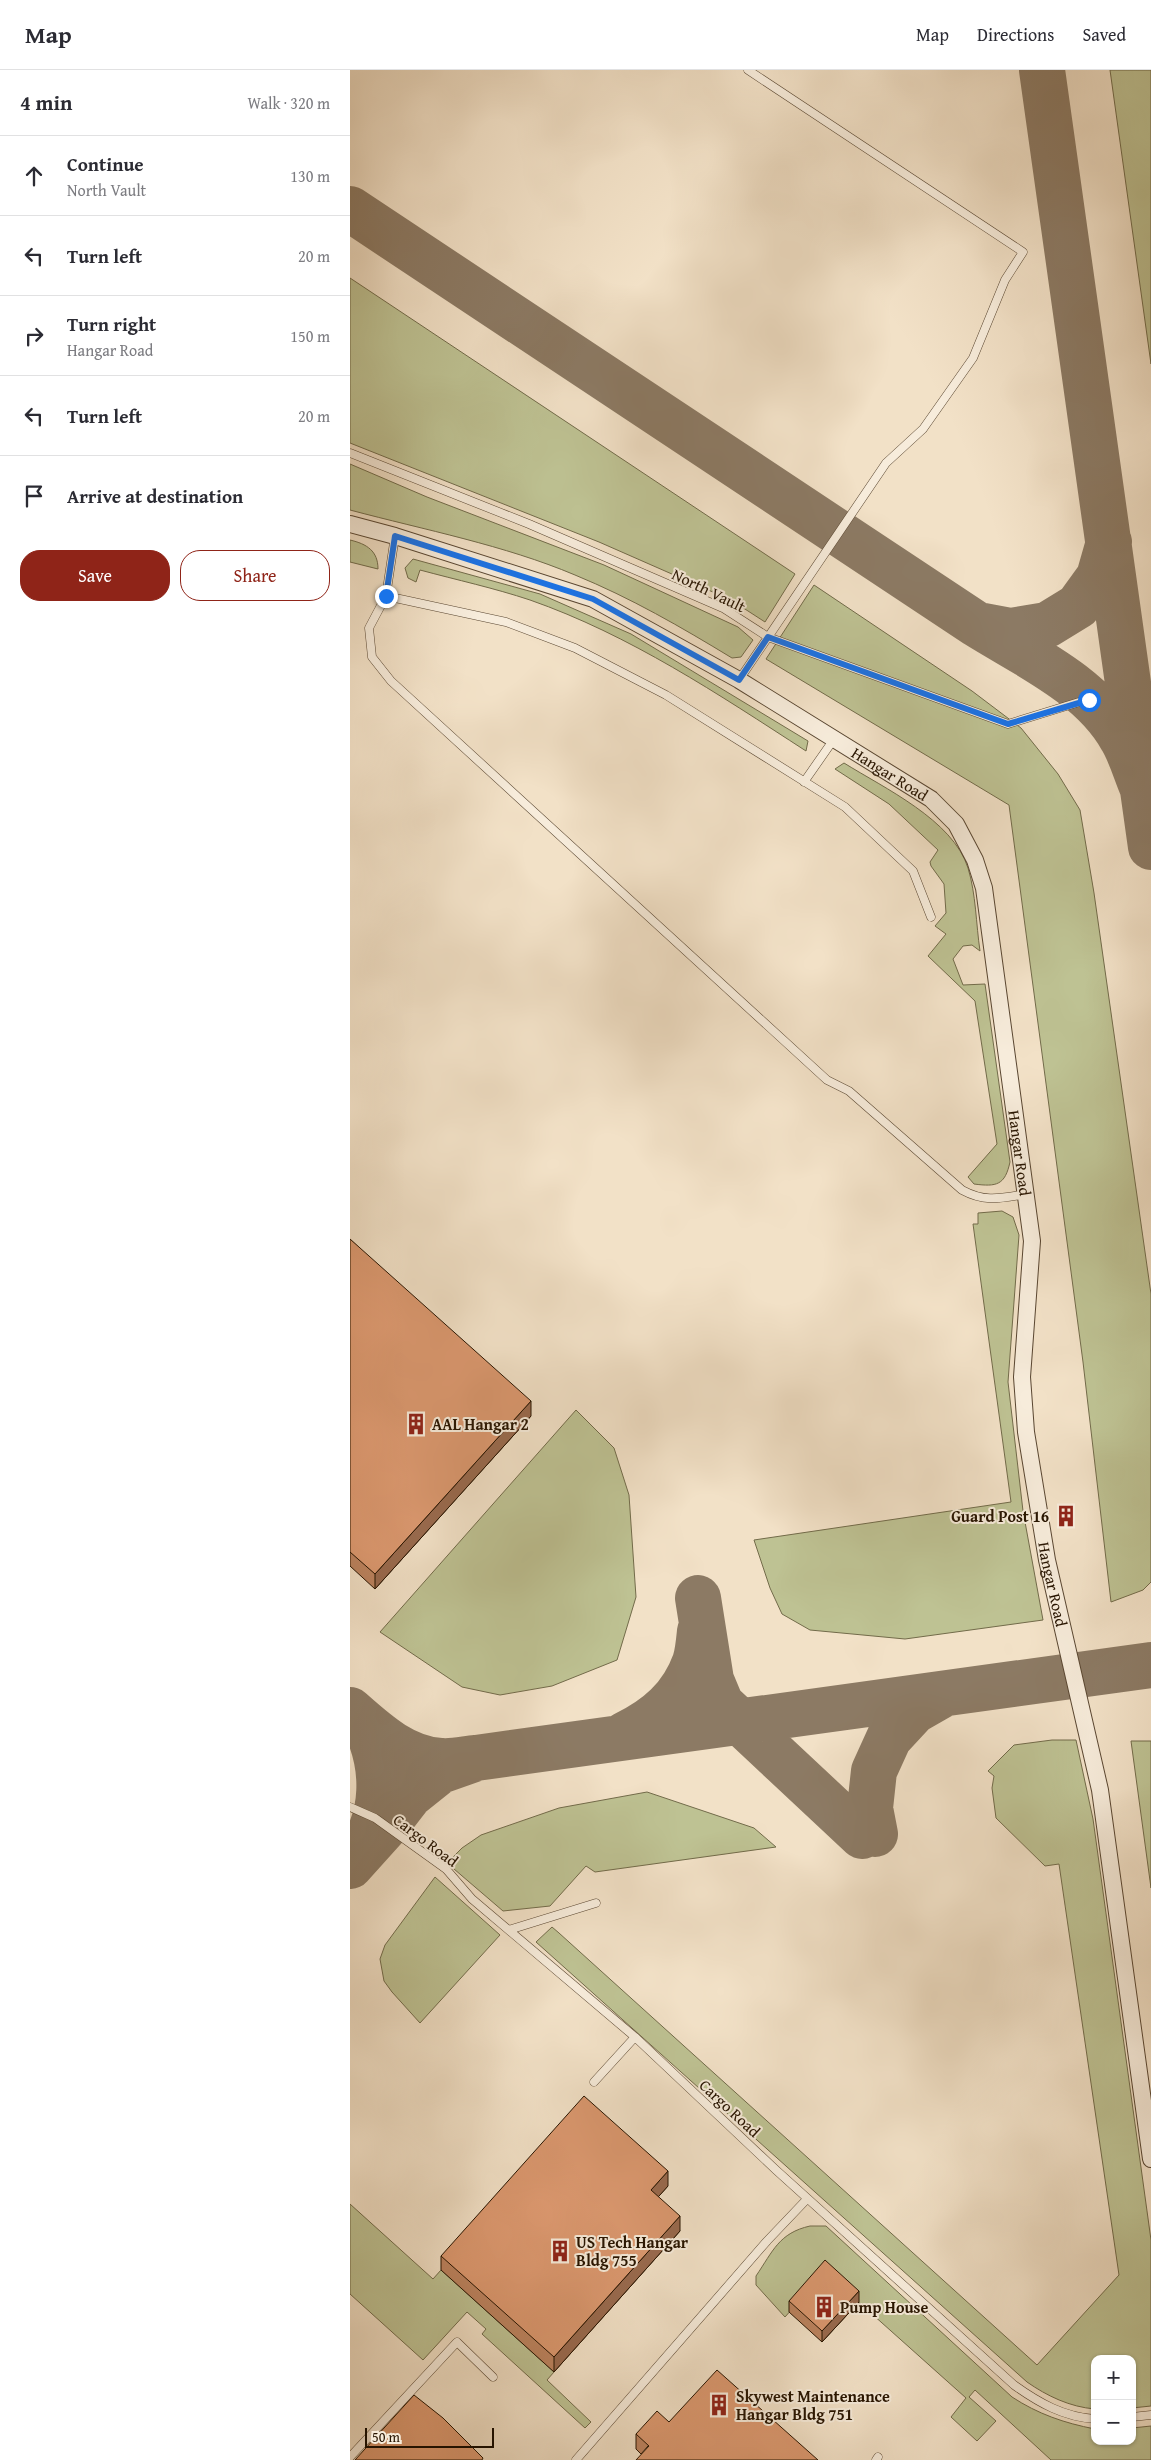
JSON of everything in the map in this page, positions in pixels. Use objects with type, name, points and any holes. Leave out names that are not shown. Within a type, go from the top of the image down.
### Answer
[{"type":"street","name":"Hangar Road","points":[[350,524],[395,536],[593,599],[739,680],[931,799],[956,824],[974,860],[984,888],[1032,1241],[1022,1377],[1026,1432],[1047,1560],[1100,1790],[1151,2159]]},
{"type":"lane","points":[[739,680],[886,464],[923,428],[973,358],[1005,280],[1023,252],[748,70]]},
{"type":"lane","name":"North Vault","points":[[350,453],[529,524],[723,608],[768,637],[1008,724],[1089,700]]},
{"type":"lane","points":[[395,536],[386,596],[369,628],[372,657],[391,681],[827,1080],[849,1091],[962,1190],[977,1198],[991,1200],[1027,1194]]},
{"type":"lane","points":[[386,596],[506,622],[575,648],[666,695],[845,807],[913,871],[930,916]]},
{"type":"lane","points":[[804,782],[835,738]]},
{"type":"lane","name":"Cargo Road","points":[[350,1807],[375,1818],[446,1869],[472,1899],[634,2037],[807,2199],[1014,2385],[1034,2400],[1065,2414],[1091,2418]]},
{"type":"lane","points":[[509,1930],[596,1903]]},
{"type":"lane","points":[[594,2082],[634,2037]]},
{"type":"lane","points":[[576,2460],[767,2241],[807,2199]]},
{"type":"lane","points":[[350,2457],[457,2342],[493,2377]]},
{"type":"lane","points":[[1136,2417],[1151,2415]]},
{"type":"green space","points":[[1110,70],[1151,70],[1151,364]]},
{"type":"green space","points":[[350,278],[795,574],[765,622],[731,600],[599,542],[350,443]]},
{"type":"green space","points":[[350,464],[427,497],[604,565],[738,627],[753,640],[741,657],[732,658],[636,603],[548,564],[464,539],[350,510]]},
{"type":"green space","points":[[350,540],[366,546],[374,553],[378,569],[350,562]]},
{"type":"green space","points":[[413,559],[540,594],[631,634],[808,741],[806,751],[706,687],[603,630],[530,600],[420,570],[416,582],[408,578],[405,568]]},
{"type":"green space","points":[[814,585],[972,691],[1021,728],[1058,774],[1080,810],[1094,893],[1151,1294],[1151,1582],[1143,1590],[1111,1602],[1083,1362],[1009,805],[766,659]]},
{"type":"green space","points":[[844,763],[897,795],[933,820],[960,851],[968,868],[971,878],[980,951],[972,945],[963,946],[953,959],[963,985],[985,984],[1010,1162],[1006,1176],[999,1183],[989,1185],[974,1184],[968,1177],[997,1144],[975,1001],[928,956],[946,934],[935,926],[946,913],[944,884],[930,862],[938,850],[889,804],[835,769]]},
{"type":"green space","points":[[1002,1211],[1013,1217],[1019,1235],[1008,1382],[1023,1511],[1043,1620],[905,1639],[810,1630],[782,1614],[770,1588],[754,1540],[1011,1502],[973,1224],[978,1224],[978,1213]]},
{"type":"green space","points":[[576,1410],[614,1448],[629,1495],[636,1597],[617,1660],[552,1686],[500,1695],[462,1687],[380,1632]]},
{"type":"green space","points":[[1052,1740],[1076,1740],[1093,1819],[1151,2240],[1151,2406],[1136,2408],[1136,2355],[1091,2355],[1091,2409],[1059,2400],[1027,2382],[536,1942],[552,1927],[1037,2365],[1119,2275],[1059,1864],[1045,1866],[996,1818],[992,1788],[994,1776],[988,1771],[1014,1745]]},
{"type":"green space","points":[[1131,1741],[1151,1741],[1151,1888]]},
{"type":"green space","points":[[647,1792],[754,1828],[776,1847],[595,1872],[586,1866],[550,1906],[503,1911],[447,1863],[462,1848],[481,1835],[559,1808]]},
{"type":"green space","points":[[435,1877],[500,1935],[420,2023],[384,1981],[380,1959],[385,1945]]},
{"type":"green space","points":[[350,2204],[433,2279],[441,2270],[554,2372],[547,2380],[591,2422],[585,2428],[482,2334],[486,2329],[467,2312],[423,2360],[350,2294]]},
{"type":"green space","points":[[810,2226],[826,2226],[1012,2397],[1052,2417],[1091,2428],[1091,2445],[1136,2445],[1136,2428],[1151,2426],[1151,2460],[1051,2460],[975,2390],[969,2397],[996,2421],[977,2441],[951,2417],[966,2398],[825,2272],[785,2317],[756,2285],[756,2276],[778,2244],[799,2229]]},
{"type":"building","name":"AAL Hangar 2","points":[[350,1239],[531,1401],[375,1574],[350,1552]]},
{"type":"building","name":"US Tech Hangar Bldg 755","points":[[584,2096],[668,2171],[651,2190],[680,2216],[554,2357],[441,2256]]},
{"type":"building","name":"Pump House","points":[[825,2260],[859,2291],[822,2331],[789,2301]]},
{"type":"building","name":"Skywest Maintenance Hangar Bldg 751","points":[[717,2370],[818,2460],[636,2460],[649,2446],[636,2434],[657,2411],[669,2422]]},
{"type":"building","points":[[414,2395],[443,2418],[483,2458],[482,2460],[355,2460]]},
{"type":"taxiway","points":[[1042,70],[1151,847]]},
{"type":"taxiway","points":[[350,209],[976,624],[1057,673],[1094,703],[1109,720],[1131,757],[1143,789]]},
{"type":"taxiway","points":[[979,625],[1011,631],[1047,625],[1078,606],[1099,577],[1109,542]]},
{"type":"taxiway","points":[[698,1598],[711,1680],[721,1704],[862,1836]]},
{"type":"taxiway","points":[[624,1735],[658,1714],[676,1697],[690,1675],[695,1662],[700,1631]]},
{"type":"taxiway","points":[[350,1710],[380,1736],[403,1750],[428,1759],[450,1761],[1151,1665]]},
{"type":"taxiway","points":[[875,1834],[870,1808],[874,1771],[889,1738],[914,1711],[942,1695]]},
{"type":"taxiway","points":[[355,1717],[371,1739],[378,1765],[378,1804],[371,1830],[365,1842]]},
{"type":"taxiway","points":[[350,1866],[386,1826],[410,1795],[440,1771],[474,1759]]},
{"type":"place","name":"AAL Hangar 2","points":[[416,1424]]},
{"type":"place","name":"Guard Post 16","points":[[1066,1516]]},
{"type":"place","name":"US Tech Hangar Bldg 755","points":[[560,2251]]},
{"type":"place","name":"Pump House","points":[[824,2307]]},
{"type":"place","name":"Skywest Maintenance Hangar Bldg 751","points":[[719,2405]]},
{"type":"route","points":[[386,596],[395,536],[593,599],[739,680],[768,637],[1008,724],[1089,700]]}]
